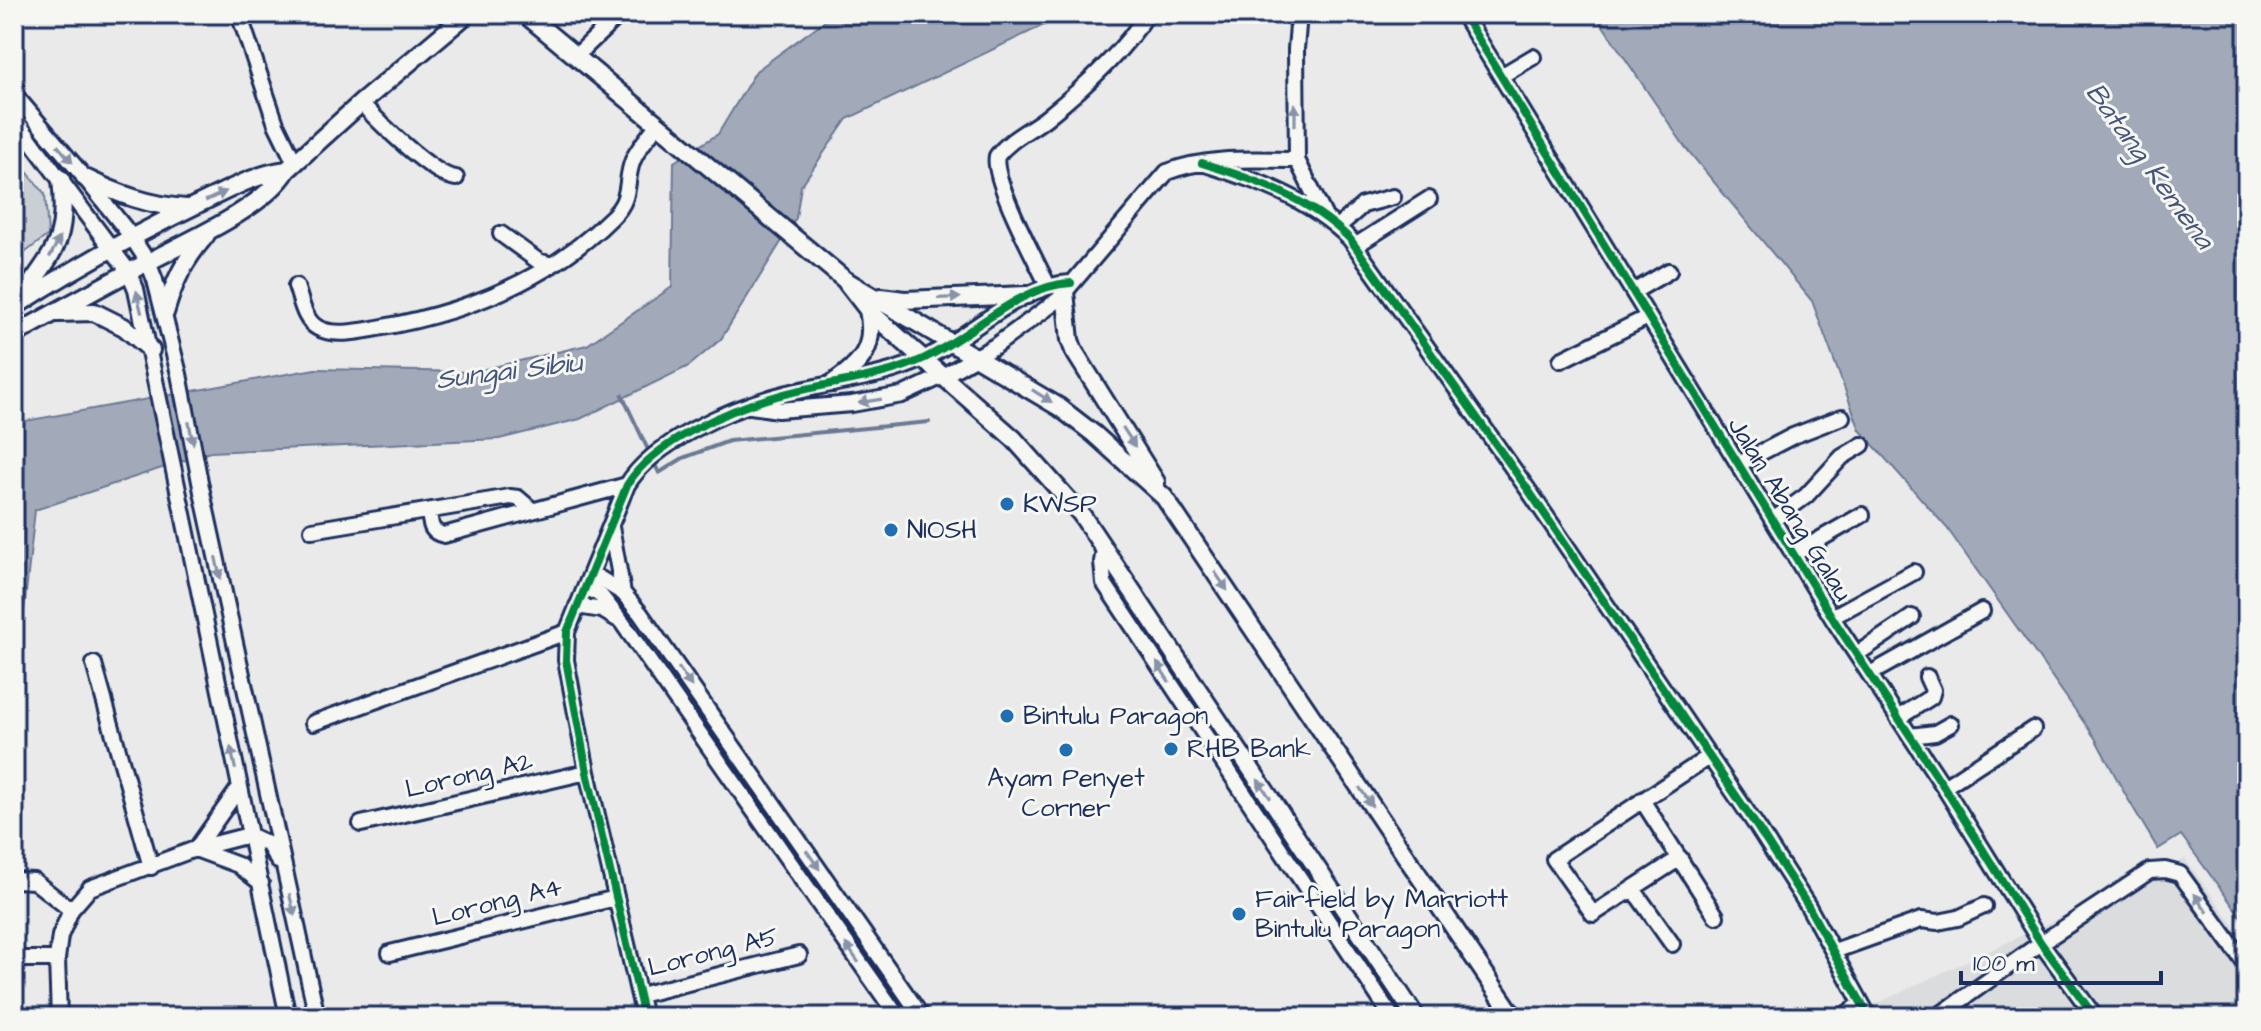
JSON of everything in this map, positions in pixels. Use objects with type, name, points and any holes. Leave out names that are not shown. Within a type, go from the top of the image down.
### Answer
[{"type":"main road","points":[[14,335],[267,195],[291,166],[467,14]]},
{"type":"main road","points":[[525,14],[870,302],[943,376],[1014,439],[1081,514],[1416,1017]]},
{"type":"main road","points":[[15,306],[131,236],[250,180],[291,166]]},
{"type":"main road","points":[[85,178],[140,201],[189,209]]},
{"type":"main road","points":[[15,306],[52,253],[62,233],[65,210],[61,179]]},
{"type":"main road","points":[[165,313],[175,280],[187,258],[212,227]]},
{"type":"main road","points":[[1068,287],[1070,340],[1074,351],[1164,497],[1514,1017]]},
{"type":"main road","points":[[870,302],[1027,295]]},
{"type":"main road","points":[[870,302],[1059,407],[1164,497]]},
{"type":"main road","points":[[833,383],[856,367],[867,351],[870,302]]},
{"type":"main road","points":[[53,313],[94,312],[124,327],[151,350]]},
{"type":"street","points":[[239,14],[291,166]]},
{"type":"street","points":[[577,55],[620,14]]},
{"type":"street","points":[[1048,286],[1001,182],[995,162],[997,156],[1014,139],[1045,119],[1078,90],[1136,30],[1147,14]]},
{"type":"street","points":[[1299,14],[1296,49],[1297,160],[1324,215]]},
{"type":"street","name":"Jalan Abang Galau","points":[[1463,14],[1832,617],[1944,787],[2041,943],[2095,1017]]},
{"type":"street","points":[[1501,76],[1533,57]]},
{"type":"street","points":[[14,94],[131,236],[148,262],[165,313],[317,1017]]},
{"type":"street","points":[[361,103],[387,131],[441,174],[456,178]]},
{"type":"street","points":[[14,118],[129,272],[136,289],[288,1017]]},
{"type":"street","points":[[296,286],[308,320],[319,330],[350,332],[424,320],[510,289],[552,265],[613,216],[630,184],[634,158],[657,125]]},
{"type":"street","points":[[750,406],[778,410],[852,404],[902,395],[975,358],[1058,300],[1167,172],[1202,163],[1297,160]]},
{"type":"street","points":[[1202,163],[1260,182],[1324,215],[1355,246],[1529,491],[1710,756],[1834,951],[1869,1017]]},
{"type":"street","points":[[1338,227],[1363,205],[1393,197]]},
{"type":"street","points":[[1355,246],[1429,199]]},
{"type":"street","points":[[501,234],[538,261],[552,265]]},
{"type":"street","points":[[1633,292],[1669,271]]},
{"type":"street","points":[[644,1017],[587,772],[566,660],[567,632],[627,485],[656,453],[705,425],[778,396],[902,367],[950,344],[1027,295],[1048,286],[1068,287]]},
{"type":"street","points":[[1561,360],[1648,317]]},
{"type":"street","points":[[1739,464],[1793,436],[1842,417]]},
{"type":"street","points":[[1773,520],[1806,496],[1837,461],[1862,445]]},
{"type":"street","points":[[429,512],[431,528],[435,533],[444,535],[627,485]]},
{"type":"street","points":[[312,530],[510,497],[518,498],[532,510]]},
{"type":"street","points":[[492,501],[498,521]]},
{"type":"street","points":[[1794,554],[1862,515]]},
{"type":"street","points":[[611,527],[623,593],[922,1017]]},
{"type":"street","points":[[1104,549],[1104,583],[1392,1017]]},
{"type":"street","points":[[1832,617],[1914,572]]},
{"type":"street","points":[[588,579],[623,593]]},
{"type":"street","points":[[588,579],[621,621],[898,1017]]},
{"type":"street","points":[[577,606],[602,610],[621,621]]},
{"type":"street","points":[[1870,674],[1982,611]]},
{"type":"street","points":[[1857,654],[1912,617]]},
{"type":"street","points":[[313,723],[567,632]]},
{"type":"street","points":[[94,664],[151,867]]},
{"type":"street","points":[[1898,718],[1931,697],[1933,690],[1927,677]]},
{"type":"street","points":[[1910,736],[1935,733],[1951,724]]},
{"type":"street","points":[[1944,787],[2033,729]]},
{"type":"street","points":[[1680,858],[1593,914],[1554,859],[1710,756]]},
{"type":"street","name":"Lorong A2","points":[[361,824],[587,772]]},
{"type":"street","points":[[195,849],[239,788]]},
{"type":"street","points":[[1642,800],[1716,916]]},
{"type":"street","points":[[59,1017],[57,959],[60,936],[71,910],[90,888],[195,849],[249,835],[268,844],[285,876]]},
{"type":"street","points":[[195,849],[238,865],[261,883]]},
{"type":"street","points":[[1937,1017],[2150,871],[2165,870],[2180,874],[2247,966]]},
{"type":"street","points":[[14,880],[34,881],[71,910]]},
{"type":"street","points":[[1633,889],[1672,944]]},
{"type":"street","name":"Lorong A4","points":[[390,953],[616,898]]},
{"type":"street","points":[[1834,951],[1921,920],[1938,922],[1958,918],[1984,906]]},
{"type":"street","name":"Lorong A5","points":[[640,995],[799,955]]},
{"type":"street","points":[[14,959],[57,959]]},
{"type":"street","points":[[1842,1017],[1861,1004]]},
{"type":"shaded area","points":[[14,156],[45,194],[48,235],[14,261]]},
{"type":"shaded area","points":[[2185,859],[2247,943],[2247,1017],[1848,1017]]},
{"type":"water","name":"Sungai Sibiu","points":[[834,14],[1067,14],[847,119],[801,186],[796,218],[721,339],[689,366],[580,419],[499,439],[210,452],[35,510],[14,702],[14,423],[315,369],[473,372],[587,345],[672,287],[674,162],[718,134],[756,71]]},
{"type":"water","name":"Batang Kemena","points":[[1595,14],[2247,14],[2247,925],[2181,835],[2158,849],[2095,738],[1947,528],[1860,430],[1812,301],[1685,147]]},
{"type":"waterway","points":[[622,395],[659,473],[683,458],[729,441],[929,422]]},
{"type":"cycle path","points":[[1463,14],[1835,622],[1944,787],[2041,943],[2095,1017]]},
{"type":"cycle path","points":[[1202,163],[1299,201],[1350,239],[1529,491],[1758,828],[1808,906],[1869,1017]]},
{"type":"cycle path","points":[[644,1017],[587,772],[566,660],[567,632],[627,485],[639,469],[673,441],[737,409],[777,396],[908,365],[942,349],[1033,292],[1071,283]]},
{"type":"place","name":"KWSP","points":[[1007,504]]},
{"type":"place","name":"NIOSH","points":[[891,530]]},
{"type":"place","name":"Bintulu Paragon","points":[[1007,716]]},
{"type":"place","name":"RHB Bank","points":[[1171,749]]},
{"type":"place","name":"Ayam Penyet Corner","points":[[1066,750]]},
{"type":"place","name":"Fairfield by Marriott Bintulu Paragon","points":[[1239,914]]}]
